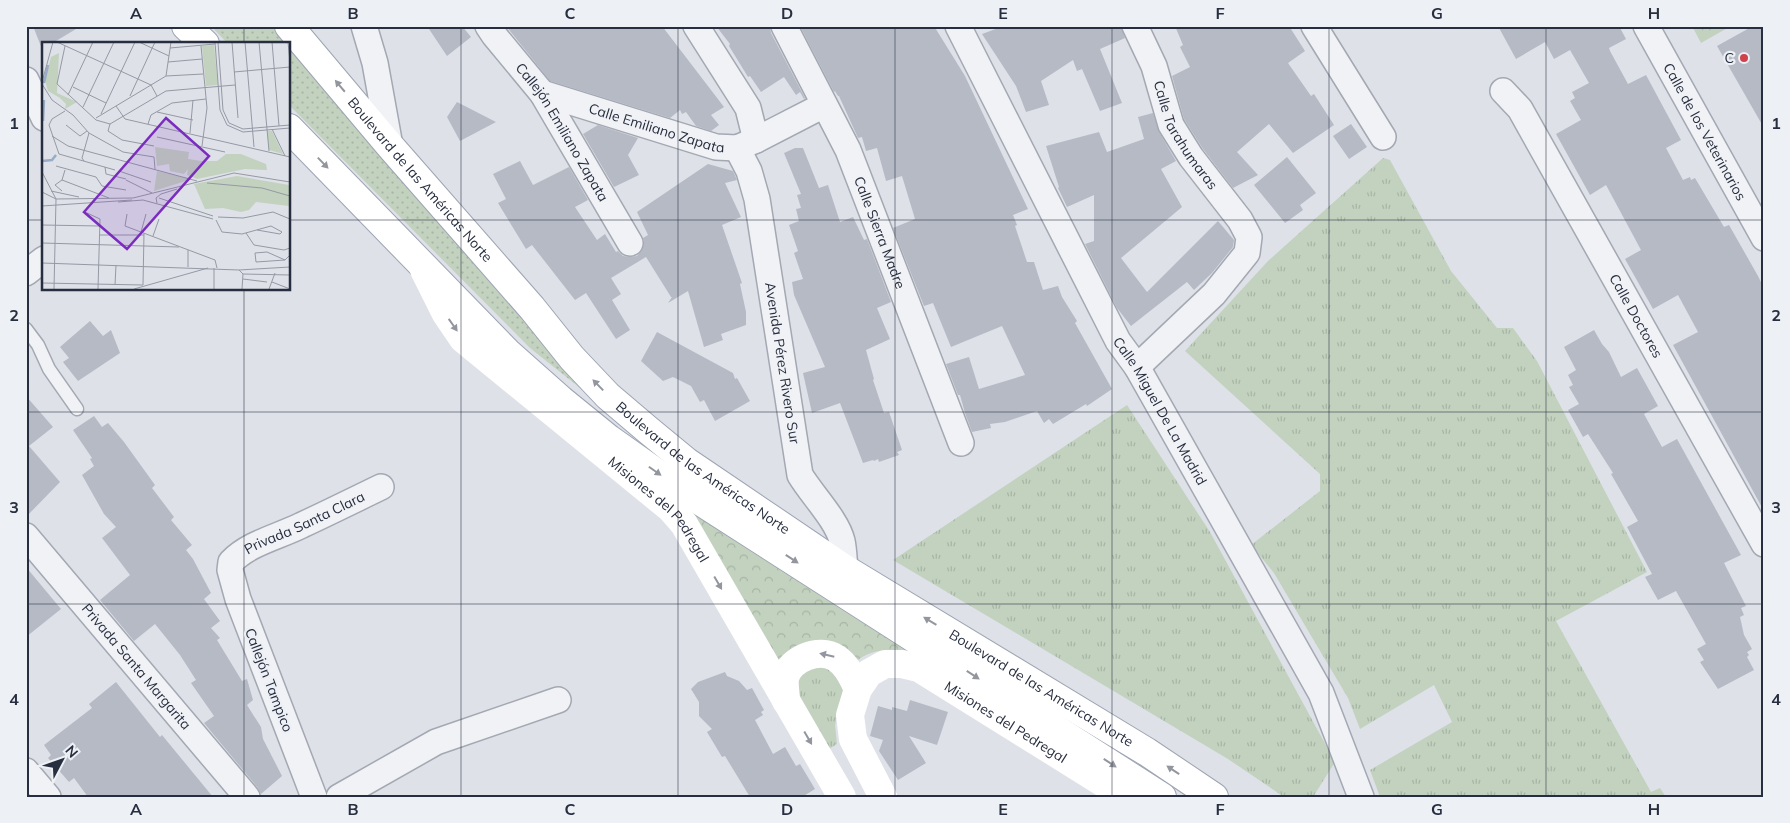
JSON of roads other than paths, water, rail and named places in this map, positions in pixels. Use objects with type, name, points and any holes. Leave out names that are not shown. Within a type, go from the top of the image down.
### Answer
[{"type":"main road","points":[[186,26],[202,42]]},
{"type":"main road","name":"Boulevard de las Américas Norte","points":[[289,26],[390,146],[532,308],[572,358],[608,396],[687,462],[845,569],[1147,752],[1214,797]]},
{"type":"main road","name":"Boulevard de las Américas Norte","points":[[290,129],[508,353],[609,439],[664,478],[1162,797]]},
{"type":"main road","name":"Misiones del Pedregal","points":[[423,267],[446,314],[463,339],[671,509],[684,524],[842,797]]},
{"type":"main road","points":[[786,702],[785,678],[794,664],[820,652],[835,657],[847,668],[858,689]]},
{"type":"main road","name":"Misiones del Pedregal","points":[[883,797],[853,739],[850,715],[858,689],[869,672],[885,664],[902,664],[919,668],[1126,797]]},
{"type":"street","points":[[364,26],[375,63],[390,146]]},
{"type":"street","name":"Callejón Emiliano Zapata","points":[[488,26],[542,93],[630,244]]},
{"type":"street","name":"Avenida Pérez Rivero Sur","points":[[696,26],[748,108],[747,144],[749,171],[757,199],[800,475],[834,523],[842,540],[845,569]]},
{"type":"street","name":"Calle Sierra Madre","points":[[784,26],[848,150],[961,443]]},
{"type":"street","name":"Calle Miguel De La Madrid","points":[[958,26],[1118,342],[1137,366],[1321,693],[1361,797]]},
{"type":"street","name":"Calle Tarahumaras","points":[[1135,26],[1154,66],[1171,126],[1190,157],[1240,220],[1249,237],[1246,253],[1214,294],[1137,366]]},
{"type":"street","points":[[1314,26],[1383,137]]},
{"type":"street","name":"Calle de los Veterinarios","points":[[1646,26],[1764,238]]},
{"type":"street","points":[[26,80],[42,114]]},
{"type":"street","name":"Calle Doctores","points":[[1503,91],[1520,109],[1764,544]]},
{"type":"street","name":"Calle Emiliano Zapata","points":[[542,93],[716,147],[747,144]]},
{"type":"street","points":[[747,144],[824,105]]},
{"type":"street","points":[[26,273],[42,261]]},
{"type":"street","name":"Privada Santa Clara","points":[[230,562],[264,541],[381,487]]},
{"type":"street","name":"Privada Santa Margarita","points":[[26,536],[247,797]]},
{"type":"street","name":"Callejón Tampico","points":[[230,562],[230,570],[238,599],[314,797]]},
{"type":"street","points":[[339,797],[436,742],[558,700]]},
{"type":"street","points":[[26,771],[48,797]]},
{"type":"lane","points":[[26,329],[38,345],[50,369],[77,409]]},
{"type":"place","name":"C","points":[[1744,58]]}]
